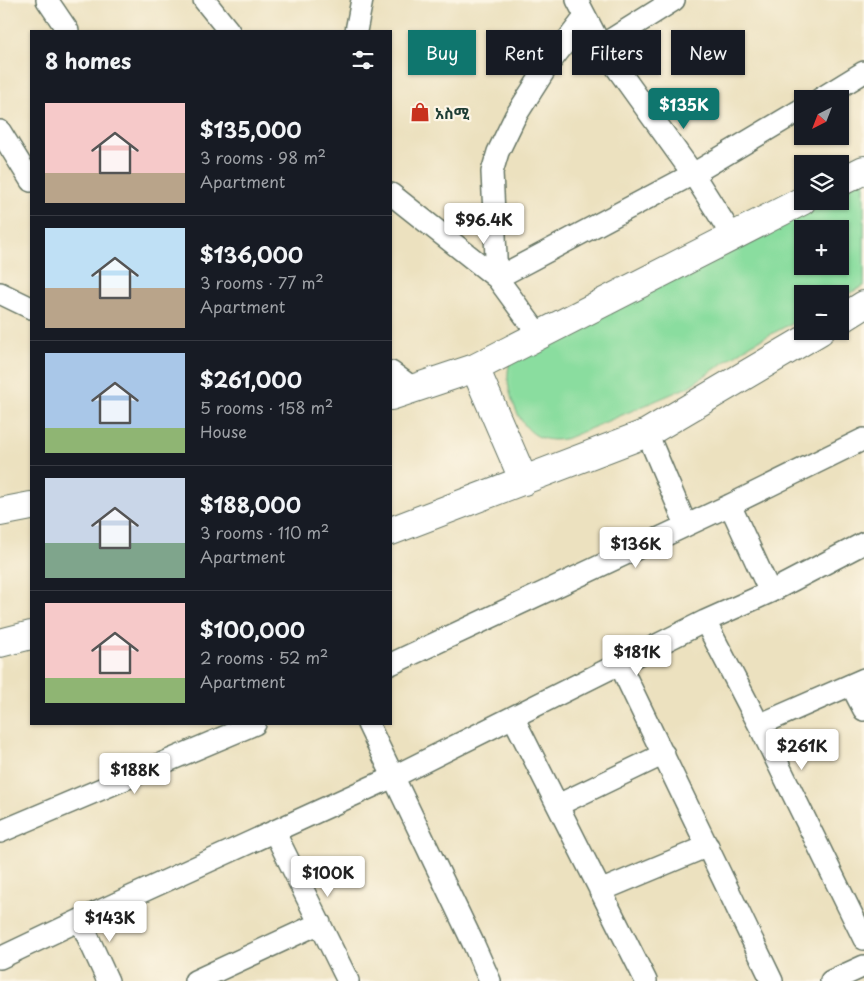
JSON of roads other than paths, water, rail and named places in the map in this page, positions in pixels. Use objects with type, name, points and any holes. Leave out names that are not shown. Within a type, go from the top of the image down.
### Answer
[{"type":"highway","points":[[849,178],[864,170]]},
{"type":"highway","points":[[402,392],[475,368],[538,334],[794,205]]},
{"type":"highway","points":[[849,314],[864,305]]},
{"type":"highway","points":[[392,531],[647,433],[805,340]]},
{"type":"highway","points":[[475,368],[524,481]]},
{"type":"highway","points":[[0,512],[30,506]]},
{"type":"highway","points":[[0,643],[30,635]]},
{"type":"street","points":[[47,0],[67,30]]},
{"type":"street","points":[[204,0],[228,30]]},
{"type":"street","points":[[356,30],[362,0]]},
{"type":"street","points":[[626,30],[674,0]]},
{"type":"street","points":[[581,8],[593,30]]},
{"type":"street","points":[[497,278],[492,172],[515,117],[581,8]]},
{"type":"street","points":[[835,90],[864,72]]},
{"type":"street","points":[[622,75],[693,174],[733,237]]},
{"type":"street","points":[[497,278],[693,174],[794,114]]},
{"type":"street","points":[[0,131],[30,179]]},
{"type":"street","points":[[392,195],[497,278],[538,334]]},
{"type":"street","points":[[0,293],[30,308]]},
{"type":"street","points":[[392,374],[402,392]]},
{"type":"street","points":[[647,433],[686,525]]},
{"type":"street","points":[[392,664],[730,505],[864,439]]},
{"type":"street","points":[[730,505],[770,592]]},
{"type":"street","points":[[0,958],[393,777],[864,544]]},
{"type":"street","points":[[705,621],[759,725],[864,939]]},
{"type":"street","points":[[620,665],[772,981]]},
{"type":"street","points":[[759,725],[858,682],[864,710]]},
{"type":"street","points":[[513,717],[645,981]]},
{"type":"street","points":[[0,832],[253,725]]},
{"type":"street","points":[[368,725],[490,981]]},
{"type":"street","points":[[558,805],[664,754]]},
{"type":"street","points":[[274,831],[348,981]]},
{"type":"street","points":[[600,891],[708,846]]},
{"type":"street","points":[[80,920],[108,981]]},
{"type":"street","points":[[196,981],[219,976],[320,924]]},
{"type":"street","points":[[831,981],[864,966]]},
{"type":"place","name":"አስሚ","points":[[420,112]]}]
